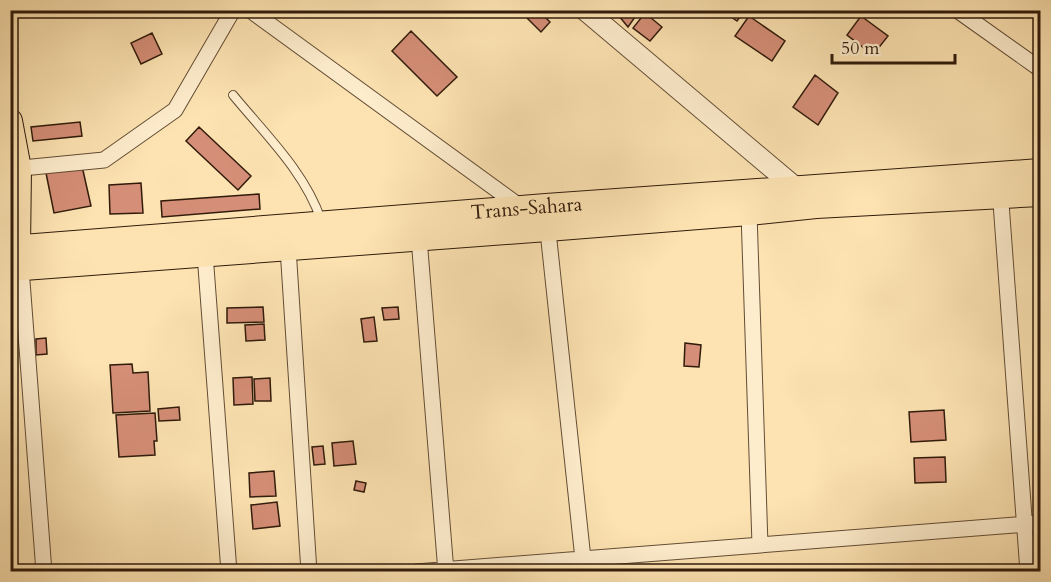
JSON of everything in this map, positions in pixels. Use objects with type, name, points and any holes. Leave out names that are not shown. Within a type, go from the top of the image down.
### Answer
[{"type":"main road","points":[[10,121],[15,169],[15,258]]},
{"type":"main road","name":"Trans-Sahara","points":[[15,258],[205,254],[288,248],[324,235],[419,238],[538,214],[749,213],[1000,186],[1041,171]]},
{"type":"main road","name":"Trans-Sahara","points":[[15,258],[324,235],[798,188],[1000,186],[1041,194]]},
{"type":"street","points":[[15,169],[104,160],[175,110],[232,10]]},
{"type":"street","points":[[250,10],[538,214],[583,559]]},
{"type":"street","points":[[585,10],[798,188],[816,206]]},
{"type":"street","points":[[957,10],[1041,69]]},
{"type":"street","points":[[1000,186],[1028,572]]},
{"type":"street","points":[[749,213],[760,545]]},
{"type":"street","points":[[419,238],[446,570]]},
{"type":"street","points":[[288,248],[309,572]]},
{"type":"street","points":[[205,254],[229,572]]},
{"type":"street","points":[[15,258],[44,572]]},
{"type":"street","points":[[416,572],[1041,523]]},
{"type":"lane","points":[[233,95],[304,183],[315,203],[324,235]]},
{"type":"building","points":[[531,10],[538,10],[550,22],[541,32],[525,16]]},
{"type":"building","points":[[614,10],[640,10],[628,27]]},
{"type":"building","points":[[721,10],[745,10],[737,21]]},
{"type":"building","points":[[645,13],[662,27],[650,41],[633,28]]},
{"type":"building","points":[[749,16],[785,41],[772,61],[735,36]]},
{"type":"building","points":[[861,16],[888,36],[873,55],[847,35]]},
{"type":"building","points":[[411,31],[457,77],[437,96],[392,51]]},
{"type":"building","points":[[152,33],[162,54],[141,64],[131,43]]},
{"type":"building","points":[[815,75],[838,93],[818,125],[793,107]]},
{"type":"building","points":[[80,122],[82,136],[33,141],[31,127]]},
{"type":"building","points":[[199,127],[251,176],[238,190],[186,141]]},
{"type":"building","points":[[82,166],[91,206],[54,213],[46,173]]},
{"type":"building","points":[[141,183],[143,213],[110,214],[109,185]]},
{"type":"building","points":[[259,194],[260,209],[162,217],[161,201]]},
{"type":"building","points":[[263,307],[264,322],[227,323],[227,308]]},
{"type":"building","points":[[398,307],[399,319],[384,320],[382,308]]},
{"type":"building","points":[[374,317],[377,341],[364,342],[361,319]]},
{"type":"building","points":[[264,324],[265,340],[246,341],[245,325]]},
{"type":"building","points":[[46,338],[47,354],[36,355],[36,339]]},
{"type":"building","points":[[685,343],[701,345],[699,367],[684,366]]},
{"type":"building","points":[[132,364],[133,373],[148,372],[150,411],[113,413],[110,365]]},
{"type":"building","points":[[252,377],[253,404],[234,405],[233,378]]},
{"type":"building","points":[[270,378],[271,401],[255,401],[254,379]]},
{"type":"building","points":[[179,407],[180,420],[159,421],[158,409]]},
{"type":"building","points":[[944,410],[946,440],[911,442],[909,412]]},
{"type":"building","points":[[155,413],[157,441],[154,441],[155,455],[119,457],[116,415]]},
{"type":"building","points":[[353,441],[356,464],[334,466],[332,443]]},
{"type":"building","points":[[323,446],[325,464],[314,465],[312,447]]},
{"type":"building","points":[[945,457],[946,482],[915,483],[914,458]]},
{"type":"building","points":[[274,471],[276,496],[250,497],[249,473]]},
{"type":"building","points":[[356,481],[366,483],[364,492],[354,490]]},
{"type":"building","points":[[277,502],[280,526],[253,529],[251,505]]}]
